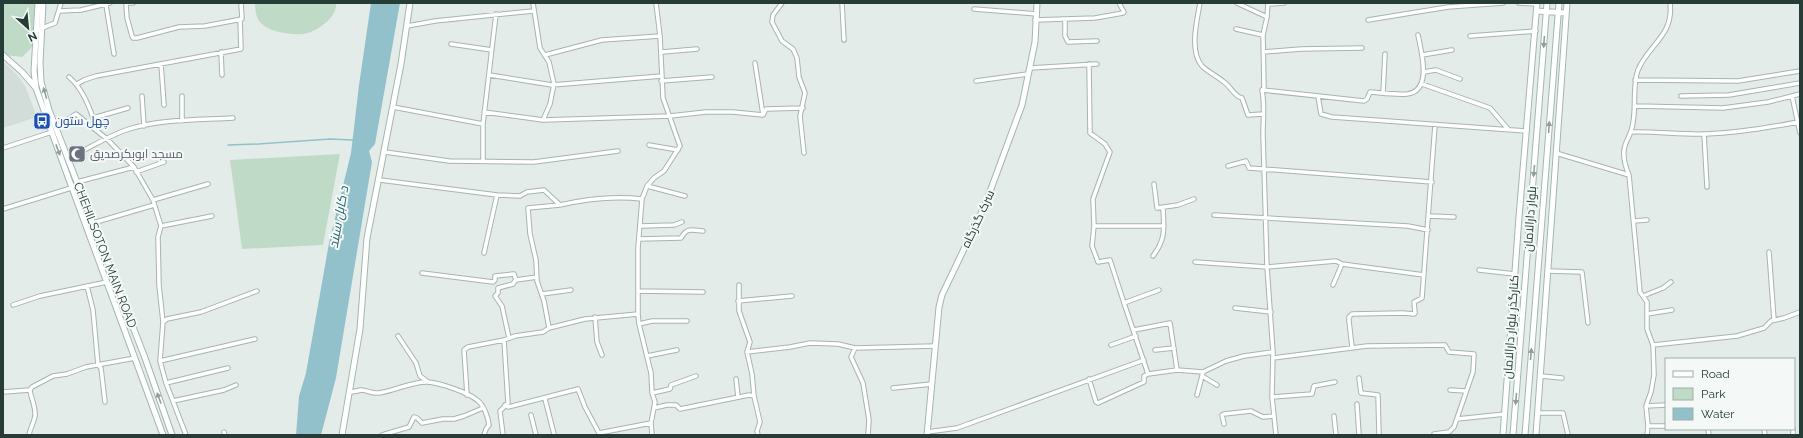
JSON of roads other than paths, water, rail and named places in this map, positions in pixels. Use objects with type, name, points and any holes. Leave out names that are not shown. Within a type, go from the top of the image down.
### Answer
[{"type":"street","name":"CHEHILSOTON MAIN ROAD","points":[[38,3],[41,82],[56,127],[172,435]]},
{"type":"street","name":"CHEHILSOTON MAIN ROAD","points":[[43,3],[34,71],[36,88],[163,435]]},
{"type":"street","points":[[39,29],[55,24],[61,3]]},
{"type":"street","points":[[133,3],[126,3],[127,18],[134,38],[179,27],[205,26],[240,20]]},
{"type":"street","points":[[77,84],[96,76],[241,49],[241,3]]},
{"type":"street","points":[[342,435],[348,392],[360,329],[367,238],[380,180],[410,3]]},
{"type":"street","points":[[532,3],[540,48],[551,69],[554,84],[550,104],[543,120]]},
{"type":"street","points":[[652,435],[651,423],[654,408],[651,374],[638,324],[639,239],[642,199],[648,186],[654,178],[664,171],[680,146],[663,98],[661,81],[662,52],[656,3]]},
{"type":"street","points":[[782,3],[773,15],[772,22],[782,41],[793,49],[799,77],[805,93],[803,108],[800,116],[804,153]]},
{"type":"street","points":[[842,3],[844,40]]},
{"type":"street","name":"سرک گذرگاه","points":[[927,433],[935,346],[942,295],[988,198],[1022,105],[1035,42],[1037,3]]},
{"type":"street","points":[[974,9],[1065,20],[1095,18],[1123,13],[1124,12],[1119,3]]},
{"type":"street","points":[[1200,3],[1196,25],[1195,54],[1202,66],[1225,82],[1238,97],[1242,98],[1248,115],[1263,114]]},
{"type":"street","points":[[1237,3],[1267,17]]},
{"type":"street","points":[[1276,435],[1272,397],[1273,352],[1266,219],[1263,114],[1265,104],[1262,90],[1264,88],[1263,34],[1268,4],[1284,3]]},
{"type":"street","points":[[1368,20],[1448,7],[1503,3]]},
{"type":"street","points":[[1519,3],[1537,3]]},
{"type":"street","name":"کنارگذر بلوار دارالامان","points":[[1503,435],[1537,3]]},
{"type":"street","name":"بلوار دارالامان","points":[[1513,435],[1547,3]]},
{"type":"street","name":"بلوار دارالامان","points":[[1525,435],[1559,3]]},
{"type":"street","points":[[1536,435],[1567,3]]},
{"type":"street","points":[[1647,435],[1648,426],[1646,406],[1651,392],[1654,375],[1653,345],[1647,329],[1647,302],[1640,292],[1629,175],[1625,162],[1624,151],[1631,132],[1636,106],[1635,80],[1638,70],[1666,30],[1669,22],[1670,3]]},
{"type":"street","points":[[59,11],[81,10],[108,4],[114,54]]},
{"type":"street","points":[[407,26],[496,14],[534,11]]},
{"type":"street","points":[[1537,12],[1566,13]]},
{"type":"street","points":[[484,160],[483,124],[496,14]]},
{"type":"street","points":[[1065,20],[1065,36],[1068,42],[1097,42]]},
{"type":"street","points":[[1236,29],[1263,34]]},
{"type":"street","points":[[1470,36],[1536,31]]},
{"type":"street","points":[[1262,90],[1364,101],[1367,99],[1370,92],[1408,94],[1415,91],[1422,84],[1424,72],[1418,35]]},
{"type":"street","points":[[545,55],[602,40],[660,36]]},
{"type":"street","points":[[451,44],[492,50]]},
{"type":"street","points":[[1263,52],[1301,49],[1362,48]]},
{"type":"street","points":[[662,52],[697,49]]},
{"type":"street","points":[[1422,55],[1452,50]]},
{"type":"street","points":[[221,52],[222,75]]},
{"type":"street","points":[[1382,93],[1385,54]]},
{"type":"street","points":[[3,55],[22,72],[36,88]]},
{"type":"street","points":[[755,63],[763,115]]},
{"type":"street","points":[[161,64],[164,105]]},
{"type":"street","points":[[1089,64],[1090,133],[1105,144],[1110,152],[1093,200],[1094,226],[1092,246],[1097,261],[1110,260],[1148,374]]},
{"type":"street","points":[[1030,68],[1097,64]]},
{"type":"street","points":[[1424,72],[1436,70],[1460,79]]},
{"type":"street","points":[[22,72],[34,71]]},
{"type":"street","points":[[1635,80],[1738,82],[1800,71]]},
{"type":"street","points":[[976,80],[1028,74]]},
{"type":"street","points":[[489,75],[542,84],[662,76]]},
{"type":"street","points":[[69,77],[77,84],[93,118],[94,121],[92,125]]},
{"type":"street","points":[[661,81],[712,77]]},
{"type":"street","points":[[1681,96],[1729,95],[1800,83]]},
{"type":"street","points":[[1422,84],[1490,108],[1508,129]]},
{"type":"street","points":[[1636,106],[1723,108],[1768,102],[1800,94]]},
{"type":"street","points":[[142,96],[144,126]]},
{"type":"street","points":[[182,96],[182,121]]},
{"type":"street","points":[[1318,96],[1321,114],[1323,116],[1527,131]]},
{"type":"street","points":[[1792,96],[1800,133]]},
{"type":"street","points":[[93,118],[128,108]]},
{"type":"street","points":[[393,108],[483,124]]},
{"type":"street","points":[[763,115],[766,109],[803,108]]},
{"type":"street","points":[[484,112],[543,120],[670,116],[706,112],[763,115]]},
{"type":"street","points":[[56,127],[76,114],[92,125],[135,170],[154,203],[161,226],[158,238],[159,285],[163,322],[160,361],[166,383],[186,435]]},
{"type":"street","points":[[84,150],[128,129],[182,121],[233,118]]},
{"type":"street","points":[[1631,132],[1657,131],[1704,134],[1745,131],[1798,122]]},
{"type":"street","points":[[1352,348],[1349,317],[1352,314],[1414,314],[1414,302],[1422,298],[1432,182],[1435,125]]},
{"type":"street","points":[[3,148],[52,132]]},
{"type":"street","points":[[1704,134],[1707,187]]},
{"type":"street","points":[[649,145],[678,150]]},
{"type":"street","points":[[385,152],[449,161],[484,160],[534,162],[618,150]]},
{"type":"street","points":[[1556,153],[1629,175]]},
{"type":"street","points":[[1228,166],[1246,161],[1250,168],[1432,182]]},
{"type":"street","points":[[77,182],[135,170],[164,162]]},
{"type":"street","points":[[380,180],[497,195],[520,196],[527,192],[544,190],[560,205]]},
{"type":"street","points":[[93,223],[208,184]]},
{"type":"street","points":[[1154,184],[1156,206],[1164,208],[1194,199]]},
{"type":"street","points":[[648,186],[685,196]]},
{"type":"street","points":[[3,209],[72,188]]},
{"type":"street","points":[[484,253],[497,195]]},
{"type":"street","points":[[549,328],[537,277],[536,260],[530,234],[528,208],[560,205],[584,200],[630,198],[642,199]]},
{"type":"street","points":[[1153,256],[1161,246],[1164,226],[1164,208]]},
{"type":"street","points":[[1214,215],[1408,226],[1428,230]]},
{"type":"street","points":[[161,226],[212,216]]},
{"type":"street","points":[[1429,216],[1454,218]]},
{"type":"street","points":[[1634,221],[1647,220]]},
{"type":"street","points":[[641,226],[674,225],[682,222]]},
{"type":"street","points":[[1094,226],[1164,226]]},
{"type":"street","points":[[639,239],[681,238],[685,231],[688,230],[703,231]]},
{"type":"street","points":[[1769,252],[1774,320]]},
{"type":"street","points":[[1195,262],[1268,267],[1336,260],[1342,264],[1424,275]]},
{"type":"street","points":[[1333,285],[1342,264]]},
{"type":"street","points":[[1479,270],[1515,274]]},
{"type":"street","points":[[1548,271],[1582,272],[1588,323]]},
{"type":"street","points":[[422,272],[493,282],[495,280],[495,276],[514,274],[516,279]]},
{"type":"street","points":[[516,279],[537,277]]},
{"type":"street","points":[[509,338],[502,306],[496,296],[498,293],[498,288],[513,284],[516,279]]},
{"type":"street","points":[[13,305],[40,296],[107,282]]},
{"type":"street","points":[[1643,296],[1663,288],[1671,282]]},
{"type":"street","points":[[739,285],[739,311],[750,342],[747,352],[760,422],[757,431],[758,435]]},
{"type":"street","points":[[87,286],[93,310],[98,365],[101,368],[105,402]]},
{"type":"street","points":[[542,294],[572,290]]},
{"type":"street","points":[[1124,303],[1159,290]]},
{"type":"street","points":[[163,322],[166,319],[201,312],[257,291]]},
{"type":"street","points":[[638,291],[702,292]]},
{"type":"street","points":[[738,301],[792,296]]},
{"type":"street","points":[[1235,308],[1271,312]]},
{"type":"street","points":[[1647,314],[1672,310]]},
{"type":"street","points":[[1653,345],[1737,336],[1764,328],[1771,321],[1800,312]]},
{"type":"street","points":[[467,395],[464,350],[468,347],[543,332],[549,328],[595,318],[638,314]]},
{"type":"street","points":[[595,318],[597,342],[602,355]]},
{"type":"street","points":[[638,324],[652,321],[687,321]]},
{"type":"street","points":[[1134,330],[1170,323],[1177,370]]},
{"type":"street","points":[[398,336],[416,363],[420,376],[428,382]]},
{"type":"street","points":[[1111,344],[1136,336]]},
{"type":"street","points":[[160,361],[255,339]]},
{"type":"street","points":[[503,435],[500,411],[508,403],[504,340]]},
{"type":"street","points":[[747,352],[790,347],[810,342],[838,344],[855,348],[935,346]]},
{"type":"street","points":[[1273,358],[1367,346],[1445,345],[1449,352],[1474,354],[1473,372],[1453,430],[1434,434]]},
{"type":"street","points":[[855,348],[851,357],[863,383],[869,420],[868,435]]},
{"type":"street","points":[[1155,350],[1174,348]]},
{"type":"street","points":[[647,356],[677,350]]},
{"type":"street","points":[[1197,395],[1202,374],[1226,361],[1244,356],[1273,352]]},
{"type":"street","points":[[3,392],[30,390],[32,387],[53,376],[67,374],[86,367],[135,358]]},
{"type":"street","points":[[927,433],[957,428],[1144,360]]},
{"type":"street","points":[[166,383],[228,368]]},
{"type":"street","points":[[1089,379],[1096,402],[1144,382],[1144,376],[1148,374],[1177,370],[1202,374],[1217,385]]},
{"type":"street","points":[[652,393],[670,389],[671,385],[696,376]]},
{"type":"street","points":[[1541,376],[1562,378]]},
{"type":"street","points":[[1360,378],[1361,393],[1378,395],[1379,435]]},
{"type":"street","points":[[736,379],[738,397]]},
{"type":"street","points":[[348,392],[362,390],[373,394],[416,383],[428,382],[444,386],[477,400],[489,425],[484,435]]},
{"type":"street","points":[[1272,397],[1312,394],[1314,386],[1335,382]]},
{"type":"street","points":[[892,388],[932,384]]},
{"type":"street","points":[[173,401],[224,390],[236,385]]},
{"type":"street","points":[[506,405],[508,407],[545,399],[578,389],[585,407],[599,434],[651,423]]},
{"type":"street","points":[[29,435],[30,428],[35,417],[35,408],[31,400],[30,390]]},
{"type":"street","points":[[1450,390],[1466,391]]},
{"type":"street","points":[[654,408],[666,405],[676,405],[680,409],[738,397],[754,396]]},
{"type":"street","points":[[545,399],[554,434]]},
{"type":"street","points":[[1357,404],[1359,435]]},
{"type":"street","points":[[1646,406],[1665,406]]},
{"type":"street","points":[[382,435],[409,427],[414,417],[422,423],[443,419],[454,419],[482,408]]},
{"type":"street","points":[[1224,424],[1222,415],[1224,414],[1251,411],[1263,417],[1274,416]]},
{"type":"street","points":[[1537,413],[1563,413],[1568,435]]},
{"type":"street","points":[[1457,419],[1505,414]]},
{"type":"street","points":[[531,415],[536,435]]},
{"type":"street","points":[[1334,416],[1336,435]]},
{"type":"street","points":[[1648,426],[1665,426]]},
{"type":"water","name":"د کابل سيند","points":[[371,3],[400,3],[375,144],[369,151],[372,162],[336,378],[321,435],[296,435],[299,396],[306,373],[329,243],[351,153]]},
{"type":"waterway","points":[[228,145],[330,139],[353,140]]},
{"type":"place","name":"چهل ستون","points":[[42,121]]},
{"type":"place","name":"مسجد ابوبکرصدیق","points":[[77,154]]}]
